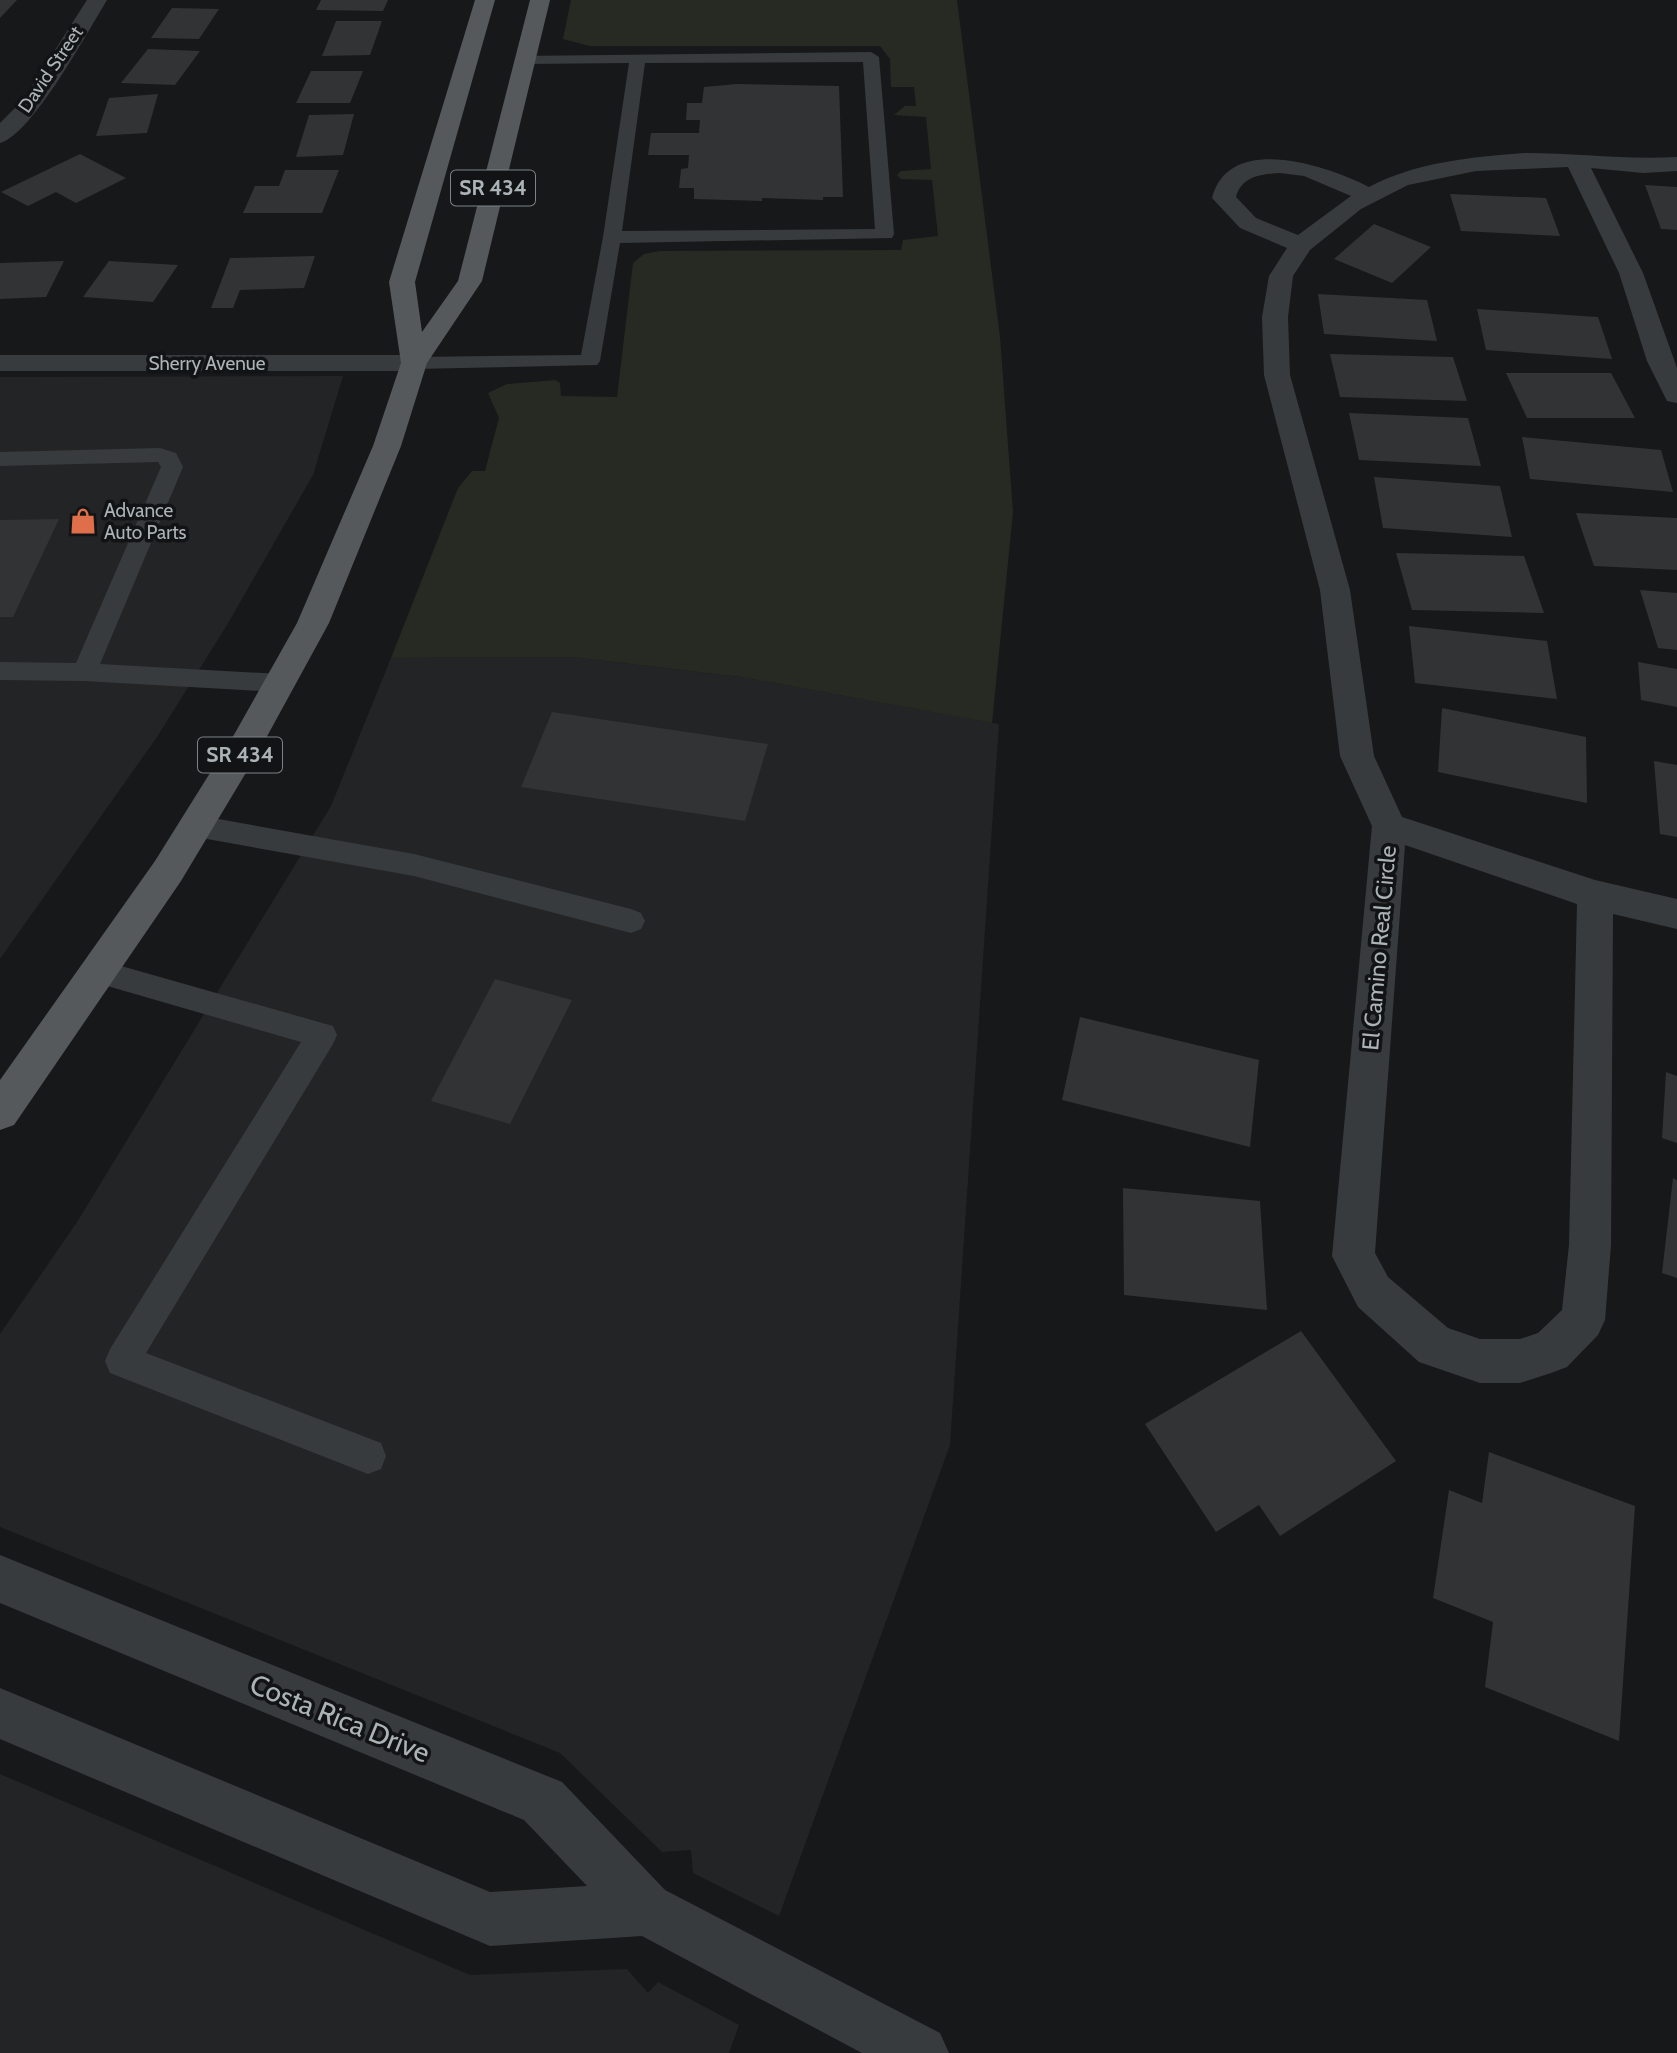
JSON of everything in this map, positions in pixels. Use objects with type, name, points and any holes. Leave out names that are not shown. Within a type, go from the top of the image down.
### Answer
[{"type":"main road","name":"SR 434","points":[[414,362],[402,282],[485,0]]},
{"type":"main road","name":"SR 434","points":[[0,1112],[100,972],[196,826],[313,623],[387,446],[414,362],[470,281],[540,0]]},
{"type":"street","name":"David Street","points":[[0,136],[31,104],[97,0]]},
{"type":"street","name":"El Camino Real Circle","points":[[1595,895],[1590,1245],[1583,1320],[1551,1351],[1520,1361],[1480,1361],[1435,1346],[1373,1292],[1353,1256],[1389,825],[1357,756],[1335,590],[1277,375],[1275,317],[1281,276],[1301,245],[1353,204],[1401,179],[1476,164],[1525,160],[1576,160],[1643,166],[1677,164]]},
{"type":"street","points":[[1576,160],[1631,273],[1660,361],[1677,395]]},
{"type":"street","points":[[1301,245],[1248,223],[1224,198],[1226,187],[1236,176],[1275,165],[1307,168],[1368,196]]},
{"type":"street","name":"Sherry Avenue","points":[[0,363],[414,362]]},
{"type":"street","points":[[1389,825],[1595,895],[1677,914]]},
{"type":"street","name":"Costa Rica Drive","points":[[0,1579],[543,1801],[646,1909],[920,2053]]},
{"type":"street","points":[[0,1713],[490,1919],[646,1909]]},
{"type":"lane","points":[[525,59],[871,57],[886,234],[612,237]]},
{"type":"lane","points":[[414,362],[590,361],[612,237],[638,58]]},
{"type":"lane","points":[[0,460],[160,455],[168,458],[172,467],[84,672]]},
{"type":"lane","points":[[0,671],[84,672],[280,683]]},
{"type":"lane","points":[[196,826],[414,865],[631,921]]},
{"type":"lane","points":[[100,972],[322,1035],[122,1361],[368,1456]]},
{"type":"shaded area","points":[[571,0],[957,0],[1000,337],[1013,512],[992,723],[741,677],[572,657],[391,658],[458,488],[472,471],[485,471],[499,418],[488,393],[507,384],[555,380],[560,383],[561,396],[617,397],[633,263],[644,254],[660,251],[901,250],[903,240],[938,236],[932,180],[901,179],[897,175],[901,171],[931,169],[926,117],[894,115],[905,106],[916,106],[914,87],[891,87],[890,59],[880,46],[590,46],[563,39]]},
{"type":"shaded area","points":[[343,376],[313,475],[227,625],[157,737],[0,959],[0,377]]},
{"type":"shaded area","points":[[572,657],[741,677],[999,724],[950,1445],[779,1916],[693,1873],[691,1850],[662,1852],[560,1753],[0,1527],[0,1334],[77,1222],[331,806],[391,658]]},
{"type":"shaded area","points":[[0,1774],[470,1975],[627,1969],[648,1993],[658,1982],[739,2025],[729,2053],[0,2053]]},
{"type":"building","points":[[0,0],[17,0],[0,18]]},
{"type":"building","points":[[321,0],[388,0],[383,11],[316,10]]},
{"type":"building","points":[[172,8],[219,9],[199,39],[151,38]]},
{"type":"building","points":[[336,21],[382,21],[370,55],[322,56]]},
{"type":"building","points":[[148,49],[200,51],[175,85],[121,83]]},
{"type":"building","points":[[311,71],[363,71],[350,103],[296,103]]},
{"type":"building","points":[[737,84],[839,86],[843,197],[823,197],[823,200],[762,198],[762,201],[694,199],[694,188],[679,188],[681,169],[688,168],[689,155],[648,155],[651,133],[699,133],[700,120],[686,120],[687,103],[702,103],[704,87]]},
{"type":"building","points":[[158,94],[147,133],[96,136],[109,98]]},
{"type":"building","points":[[354,114],[343,155],[296,157],[309,115]]},
{"type":"building","points":[[80,154],[126,178],[76,203],[56,192],[28,206],[1,192]]},
{"type":"building","points":[[285,170],[339,170],[322,213],[243,213],[255,186],[279,186]]},
{"type":"building","points":[[1645,185],[1677,187],[1677,230],[1661,229]]},
{"type":"building","points":[[1450,194],[1546,198],[1560,236],[1461,231]]},
{"type":"building","points":[[1374,224],[1431,247],[1392,283],[1334,259]]},
{"type":"building","points":[[315,256],[304,288],[240,290],[233,308],[211,308],[230,258]]},
{"type":"building","points":[[64,261],[46,297],[0,299],[0,263]]},
{"type":"building","points":[[109,261],[178,265],[153,302],[83,297]]},
{"type":"building","points":[[1318,294],[1427,300],[1437,341],[1324,334]]},
{"type":"building","points":[[1477,309],[1598,317],[1612,359],[1486,350]]},
{"type":"building","points":[[1330,354],[1453,357],[1467,401],[1340,397]]},
{"type":"building","points":[[1506,373],[1611,373],[1635,418],[1527,418]]},
{"type":"building","points":[[1349,413],[1468,418],[1481,466],[1359,460]]},
{"type":"building","points":[[1522,437],[1661,450],[1673,492],[1530,479]]},
{"type":"building","points":[[1374,477],[1500,486],[1512,537],[1383,528]]},
{"type":"building","points":[[1576,513],[1677,518],[1677,570],[1594,566]]},
{"type":"building","points":[[59,519],[13,617],[0,617],[0,520]]},
{"type":"building","points":[[1396,553],[1524,556],[1544,613],[1412,610]]},
{"type":"building","points":[[1640,590],[1677,593],[1677,650],[1658,648]]},
{"type":"building","points":[[1409,626],[1547,641],[1557,699],[1415,683]]},
{"type":"building","points":[[1638,662],[1677,669],[1677,707],[1641,700]]},
{"type":"building","points":[[1442,708],[1586,737],[1587,803],[1438,772]]},
{"type":"building","points":[[552,712],[768,744],[745,821],[521,787]]},
{"type":"building","points":[[1654,761],[1677,765],[1677,837],[1660,834]]},
{"type":"building","points":[[495,979],[572,1000],[510,1124],[431,1101]]},
{"type":"building","points":[[1080,1017],[1259,1060],[1250,1147],[1062,1100]]},
{"type":"building","points":[[1666,1072],[1677,1076],[1677,1143],[1662,1138]]},
{"type":"building","points":[[1673,1178],[1677,1180],[1677,1278],[1662,1273]]},
{"type":"building","points":[[1123,1188],[1260,1201],[1267,1310],[1124,1295]]},
{"type":"building","points":[[1301,1331],[1396,1461],[1280,1536],[1259,1505],[1216,1532],[1145,1424]]},
{"type":"building","points":[[1489,1452],[1635,1506],[1619,1741],[1485,1687],[1493,1622],[1433,1598],[1449,1490],[1482,1503]]},
{"type":"place","name":"Advance Auto Parts","points":[[83,521]]}]
